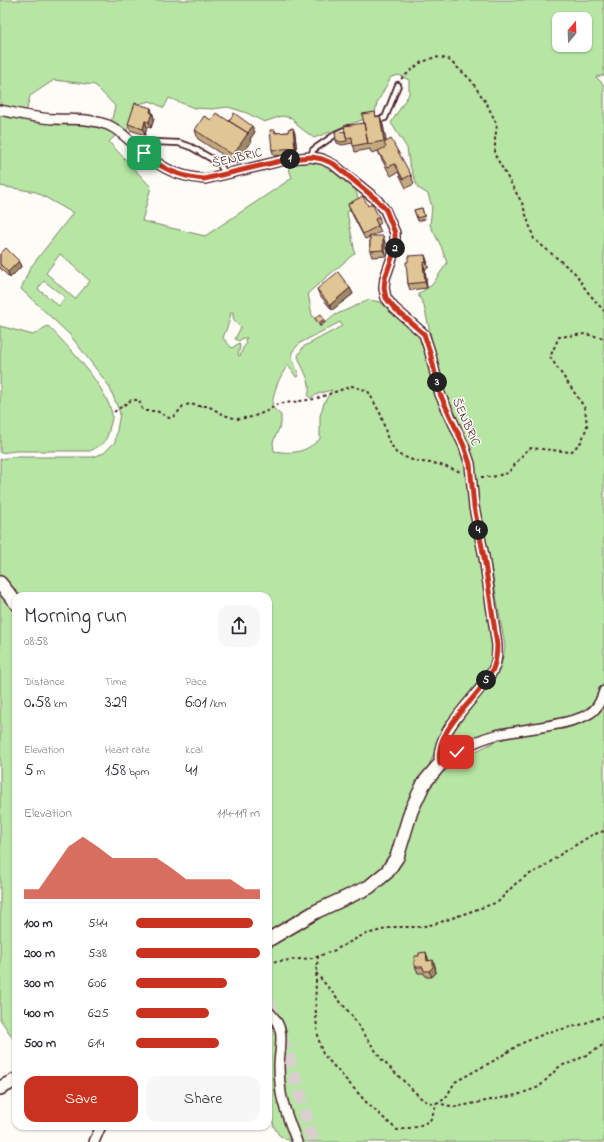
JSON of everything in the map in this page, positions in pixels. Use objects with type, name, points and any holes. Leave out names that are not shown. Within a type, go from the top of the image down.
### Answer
[{"type":"street","name":"ŠENBRIC","points":[[0,110],[36,118],[94,120],[110,125],[127,137],[163,168],[176,174],[191,178],[204,179],[226,175],[289,159],[312,157],[322,159],[334,164],[377,200],[386,210],[395,233],[393,255],[385,278],[384,288],[386,298],[394,308],[424,334],[440,394],[464,446],[470,464],[474,507],[484,557],[497,645],[497,658],[492,671],[449,729],[441,744],[438,758],[440,764]]},
{"type":"street","points":[[0,584],[12,598]]},
{"type":"street","points":[[272,938],[317,911],[369,887],[387,872],[397,857],[411,811],[424,783],[440,764],[474,742],[497,735],[555,725],[580,718],[594,711],[604,691]]},
{"type":"street","points":[[272,1015],[277,1021],[282,1036],[279,1066],[281,1093],[297,1142]]},
{"type":"street","points":[[0,1088],[12,1082]]},
{"type":"street","points":[[94,1142],[98,1130]]},
{"type":"lane","points":[[372,121],[385,118],[398,85]]},
{"type":"lane","points":[[312,157],[313,150],[336,134],[358,125]]},
{"type":"lane","points":[[144,153],[155,142],[179,143],[192,146],[219,163],[226,175]]},
{"type":"path","points":[[398,85],[401,80],[420,63],[435,57],[448,59],[470,80],[487,104],[497,125],[495,155],[522,203],[534,239],[576,274],[586,290],[604,311]]},
{"type":"path","points":[[114,412],[131,400],[139,400],[142,409],[157,411],[169,418],[172,418],[182,406],[190,404],[208,406],[224,415],[237,419],[252,417],[265,412],[278,404],[315,399],[352,386],[368,391],[381,415],[388,440],[397,454],[415,460],[452,468],[472,476],[492,477],[508,473],[525,452],[531,448],[571,452],[581,442],[587,426],[585,408],[550,357],[559,337],[585,334],[604,338]]},
{"type":"path","points":[[272,962],[313,958],[333,951],[363,934],[393,927],[419,927],[435,924],[498,902],[514,885],[526,876],[542,868],[561,854],[592,835],[604,831]]},
{"type":"path","points":[[318,956],[316,993],[319,1044],[323,1054],[349,1085],[382,1118],[397,1130],[430,1121],[437,1103],[445,1099],[455,1082],[520,1044],[550,1032],[580,1025],[604,1016]]},
{"type":"path","points":[[316,973],[349,1012],[382,1060],[423,1100],[434,1104],[437,1103],[455,1107],[517,1095],[539,1087],[560,1066],[573,1062],[604,1044]]},
{"type":"green space","points":[[0,0],[604,0],[604,75],[596,77],[604,85],[604,682],[597,700],[584,710],[564,721],[512,727],[446,750],[450,736],[458,723],[495,675],[502,662],[505,646],[488,549],[475,498],[471,454],[444,393],[424,306],[418,294],[432,285],[447,263],[441,246],[430,225],[432,207],[428,194],[418,188],[409,163],[407,148],[391,123],[409,94],[409,80],[399,75],[391,77],[377,103],[374,118],[362,120],[314,138],[298,126],[292,118],[282,116],[264,122],[247,113],[228,107],[213,109],[194,108],[169,98],[164,108],[150,101],[138,104],[126,133],[111,123],[115,106],[95,85],[54,80],[30,96],[26,113],[0,107]]},
{"type":"green space","points":[[0,112],[95,123],[117,134],[109,142],[151,187],[142,221],[205,236],[292,178],[287,163],[307,160],[321,162],[334,168],[354,185],[361,207],[347,212],[355,253],[308,293],[312,315],[320,327],[335,315],[369,300],[380,302],[416,331],[423,342],[464,454],[491,618],[495,654],[492,665],[474,693],[462,703],[446,728],[411,804],[393,856],[369,882],[272,933],[272,592],[12,592],[12,1037],[0,1019],[0,459],[13,457],[93,457],[104,453],[115,442],[120,413],[109,386],[70,335],[21,289],[30,268],[73,213],[36,192],[0,186]],"holes":[[[60,254],[90,281],[75,299],[46,273]],[[44,281],[65,297],[59,306],[38,289]],[[231,312],[233,312],[234,319],[241,327],[235,339],[239,341],[243,338],[247,338],[245,340],[246,344],[240,356],[238,355],[240,347],[239,343],[232,348],[223,338]],[[340,322],[342,326],[303,347],[298,356],[308,381],[308,396],[310,398],[320,393],[332,390],[324,403],[320,416],[320,439],[304,450],[293,452],[274,451],[273,442],[281,424],[281,415],[272,407],[275,390],[288,365],[296,377],[299,376],[292,357],[292,352],[300,343]]]},
{"type":"green space","points":[[0,326],[33,335],[48,326],[66,344],[102,391],[112,414],[108,435],[102,444],[90,451],[15,451],[0,453]]},
{"type":"green space","points":[[604,701],[604,1142],[302,1142],[295,1132],[285,1093],[284,1061],[287,1042],[286,1029],[277,1014],[272,1011],[272,940],[372,890],[417,806],[437,776],[472,753],[511,734],[564,729],[583,723],[595,714]]},
{"type":"green space","points":[[272,1022],[278,1040],[275,1060],[277,1092],[290,1141],[279,1135],[274,1127],[272,1117]]},
{"type":"building","points":[[135,103],[151,108],[150,112],[152,113],[149,122],[145,121],[143,129],[128,124]]},
{"type":"building","points":[[375,112],[376,117],[380,116],[384,141],[368,144],[362,114]]},
{"type":"building","points":[[216,113],[248,133],[233,155],[195,130],[204,116],[211,120]]},
{"type":"building","points":[[234,113],[252,126],[247,135],[248,133],[229,121]]},
{"type":"building","points":[[364,123],[368,143],[353,146],[352,137],[346,138],[344,126]]},
{"type":"building","points":[[293,128],[295,148],[272,150],[270,130],[275,130],[275,133],[289,132],[288,129]]},
{"type":"building","points":[[345,131],[347,141],[341,142],[336,140],[335,133]]},
{"type":"building","points":[[391,139],[411,175],[403,179],[395,164],[388,167],[378,151],[386,147],[384,143]]},
{"type":"building","points":[[363,196],[368,206],[372,204],[379,217],[375,219],[378,226],[363,234],[348,204]]},
{"type":"building","points":[[422,208],[424,216],[417,218],[414,210]]},
{"type":"building","points":[[370,236],[383,236],[383,250],[370,251]]},
{"type":"building","points":[[6,248],[19,261],[8,272],[0,264],[0,254]]},
{"type":"building","points":[[425,255],[426,262],[423,263],[425,282],[408,284],[406,262],[408,262],[408,256]]},
{"type":"building","points":[[338,272],[350,288],[330,305],[317,289]]},
{"type":"building","points":[[321,314],[324,319],[319,323],[315,318]]},
{"type":"building","points":[[426,952],[427,961],[433,960],[433,967],[429,971],[424,971],[423,967],[416,967],[414,963],[415,956],[419,956],[419,953]]},
{"type":"tunnel","points":[[272,1012],[294,1074],[313,1142]]},
{"type":"route","points":[[144,153],[163,168],[176,174],[191,178],[204,179],[289,159],[312,157],[322,159],[334,164],[377,200],[386,210],[395,233],[393,255],[385,278],[384,288],[386,298],[394,308],[424,334],[440,394],[464,446],[470,464],[474,507],[484,557],[497,645],[497,658],[492,671],[478,692],[459,714],[441,744],[438,758],[440,764],[457,752]]}]
